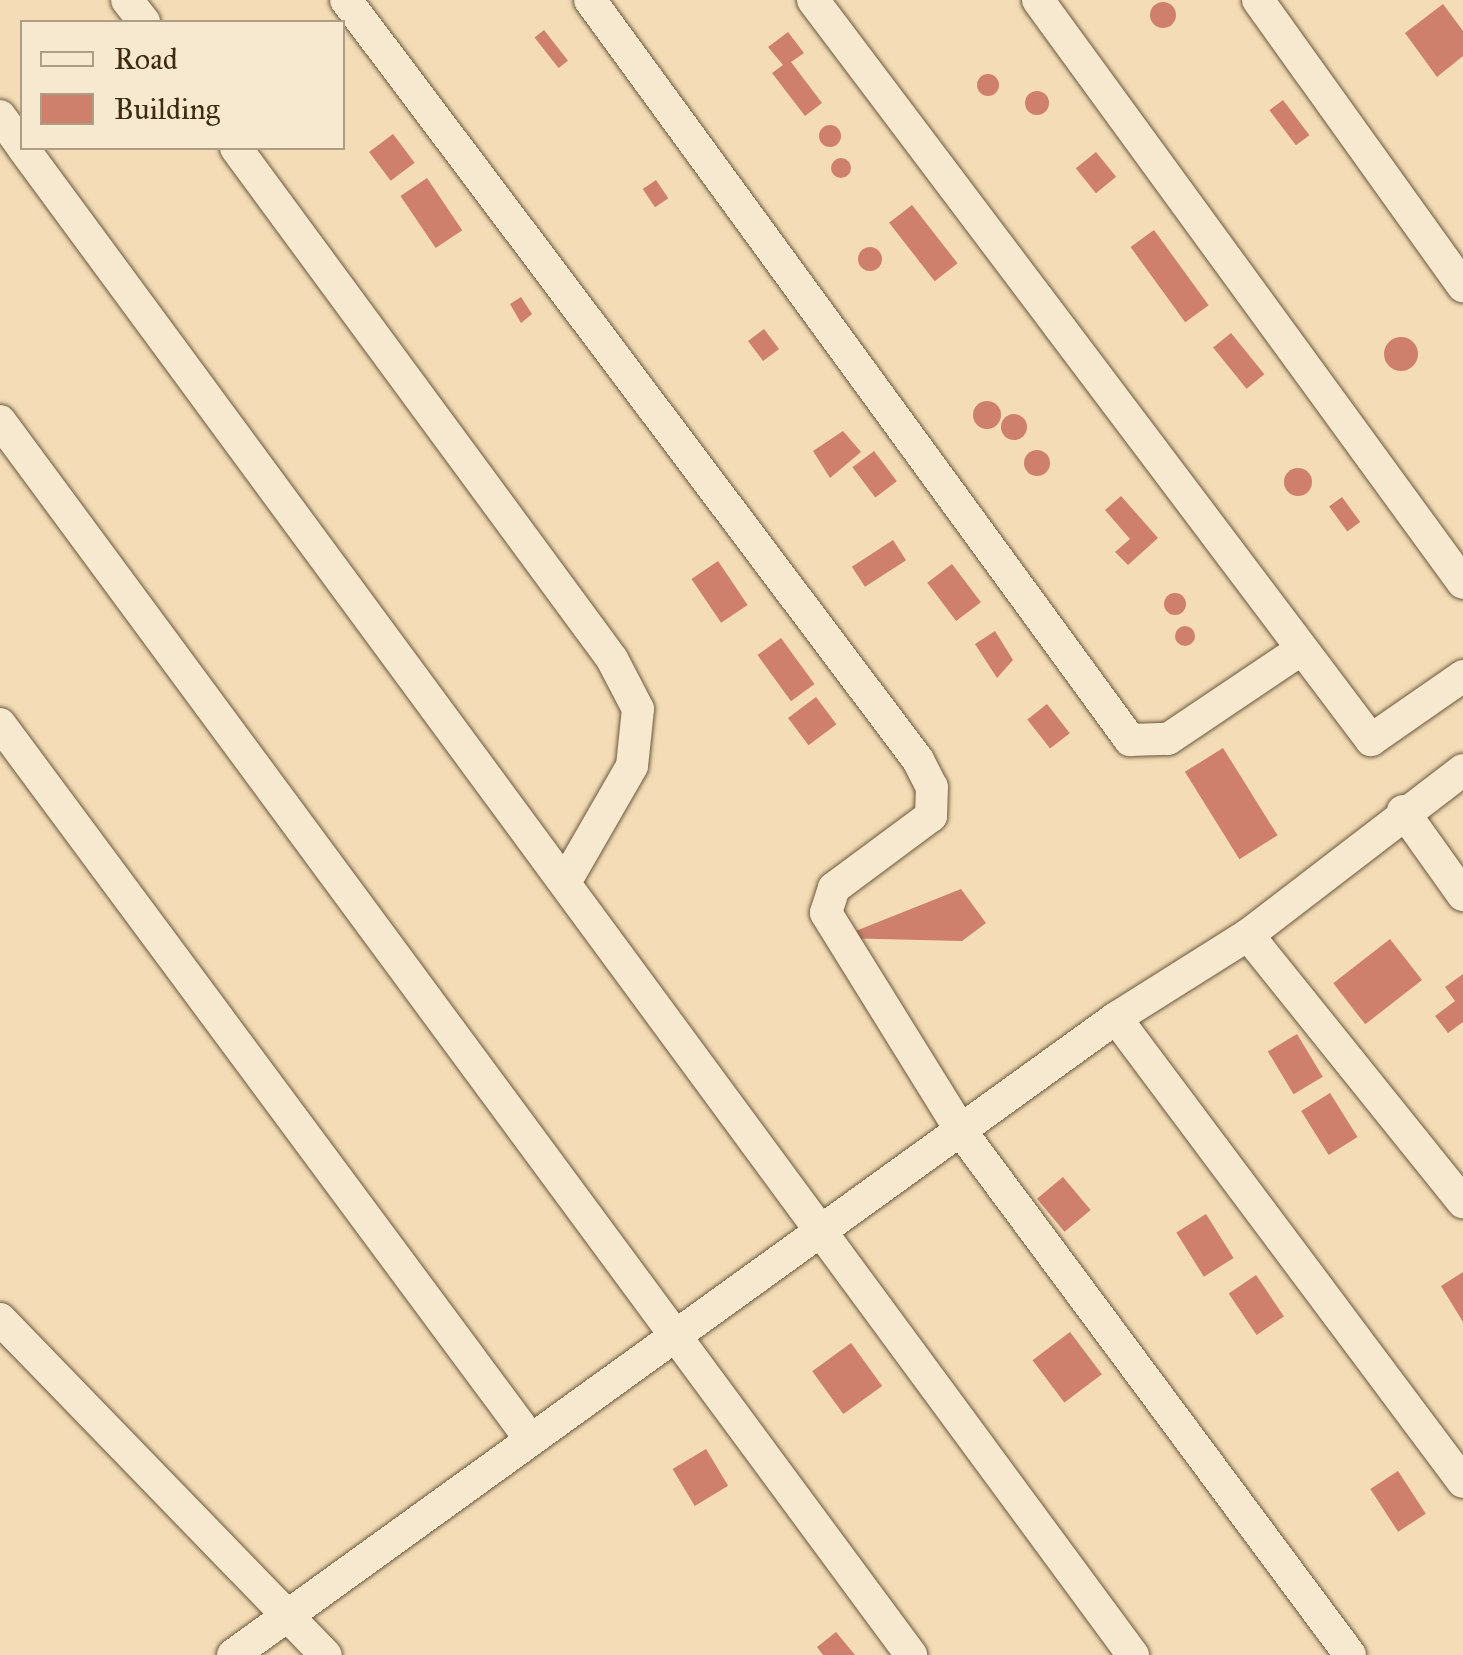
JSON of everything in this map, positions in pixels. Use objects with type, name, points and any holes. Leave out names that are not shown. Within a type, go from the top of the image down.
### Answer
[{"type":"street","points":[[127,0],[142,20]]},
{"type":"street","points":[[346,0],[918,760],[932,788],[931,816],[834,888],[826,913],[963,1134],[1350,1655]]},
{"type":"street","points":[[590,0],[1130,740],[1168,740],[1302,650]]},
{"type":"street","points":[[813,0],[1371,740],[1463,676]]},
{"type":"street","points":[[1038,0],[1463,583]]},
{"type":"street","points":[[1258,0],[1463,286]]},
{"type":"street","points":[[0,116],[20,143]]},
{"type":"street","points":[[25,150],[1133,1655]]},
{"type":"street","points":[[237,150],[612,659],[638,709],[632,766],[566,881]]},
{"type":"street","points":[[0,421],[672,1338],[910,1655]]},
{"type":"street","points":[[0,724],[531,1440]]},
{"type":"street","points":[[233,1655],[822,1230],[963,1134],[1116,1018],[1248,935],[1404,810],[1463,770]]},
{"type":"street","points":[[1404,810],[1463,894]]},
{"type":"street","points":[[1248,935],[1463,1202]]},
{"type":"street","points":[[1116,1018],[1463,1482]]},
{"type":"street","points":[[0,1319],[326,1655]]},
{"type":"building","points":[[1163,2],[1172,6],[1176,15],[1172,24],[1163,28],[1154,24],[1150,15],[1154,6]]},
{"type":"building","points":[[1443,4],[1463,31],[1463,56],[1437,77],[1405,33]]},
{"type":"building","points":[[544,30],[568,61],[559,68],[535,37]]},
{"type":"building","points":[[788,32],[804,53],[791,62],[822,103],[805,116],[772,73],[783,65],[768,47]]},
{"type":"building","points":[[988,74],[996,77],[996,93],[988,96],[980,93],[977,85],[980,77]]},
{"type":"building","points":[[1032,91],[1042,91],[1049,103],[1042,115],[1032,115],[1025,108],[1025,98]]},
{"type":"building","points":[[1283,100],[1309,135],[1296,145],[1269,110]]},
{"type":"building","points":[[830,125],[838,128],[838,144],[830,147],[822,144],[819,136],[822,128]]},
{"type":"building","points":[[393,134],[415,163],[391,181],[369,152]]},
{"type":"building","points":[[1096,152],[1116,177],[1096,193],[1076,168]]},
{"type":"building","points":[[837,158],[845,158],[851,168],[845,178],[837,178],[831,172],[831,164]]},
{"type":"building","points":[[427,178],[462,230],[436,248],[400,196]]},
{"type":"building","points":[[656,180],[668,198],[655,207],[643,189]]},
{"type":"building","points":[[912,205],[958,263],[935,281],[889,223]]},
{"type":"building","points":[[1154,230],[1209,305],[1185,322],[1131,247]]},
{"type":"building","points":[[870,247],[882,259],[870,271],[858,259]]},
{"type":"building","points":[[521,297],[532,314],[521,323],[510,304]]},
{"type":"building","points":[[764,329],[779,349],[763,361],[748,341]]},
{"type":"building","points":[[1231,333],[1264,374],[1246,389],[1213,347]]},
{"type":"building","points":[[1401,337],[1413,342],[1418,354],[1413,366],[1401,371],[1389,366],[1384,354],[1389,342]]},
{"type":"building","points":[[987,401],[997,405],[1001,415],[997,425],[987,429],[977,425],[973,415],[977,405]]},
{"type":"building","points":[[1014,414],[1023,418],[1027,427],[1023,436],[1014,440],[1005,436],[1001,427],[1005,418]]},
{"type":"building","points":[[843,431],[861,452],[830,478],[813,451]]},
{"type":"building","points":[[1037,450],[1046,454],[1050,463],[1046,472],[1037,476],[1028,472],[1024,463],[1028,454]]},
{"type":"building","points":[[874,451],[897,481],[875,498],[852,467]]},
{"type":"building","points":[[1298,468],[1308,472],[1312,482],[1308,492],[1298,496],[1288,492],[1284,482],[1288,472]]},
{"type":"building","points":[[1121,496],[1158,538],[1128,565],[1115,552],[1130,539],[1105,510]]},
{"type":"building","points":[[1342,497],[1360,522],[1347,531],[1329,506]]},
{"type":"building","points":[[893,540],[906,560],[865,587],[852,567]]},
{"type":"building","points":[[718,561],[748,605],[721,623],[691,579]]},
{"type":"building","points":[[952,564],[981,602],[956,621],[927,583]]},
{"type":"building","points":[[1175,593],[1183,596],[1183,612],[1175,615],[1167,612],[1164,604],[1167,596]]},
{"type":"building","points":[[1181,626],[1189,626],[1195,636],[1189,646],[1181,646],[1175,640],[1175,632]]},
{"type":"building","points":[[995,631],[1013,660],[997,678],[975,644]]},
{"type":"building","points":[[781,638],[815,684],[791,701],[758,655]]},
{"type":"building","points":[[816,697],[836,724],[809,745],[788,718]]},
{"type":"building","points":[[1047,704],[1070,733],[1050,749],[1027,719]]},
{"type":"building","points":[[1223,748],[1278,835],[1239,859],[1185,772]]},
{"type":"building","points":[[961,889],[986,923],[962,941],[838,938]]},
{"type":"building","points":[[1390,939],[1422,980],[1365,1024],[1333,983]]},
{"type":"building","points":[[1463,974],[1463,1022],[1448,1033],[1435,1016],[1455,1001],[1445,987]]},
{"type":"building","points":[[1297,1034],[1323,1077],[1294,1094],[1268,1052]]},
{"type":"building","points":[[1330,1093],[1358,1137],[1329,1155],[1301,1111]]},
{"type":"building","points":[[1063,1177],[1091,1210],[1065,1232],[1037,1199]]},
{"type":"building","points":[[1206,1214],[1234,1258],[1204,1277],[1176,1233]]},
{"type":"building","points":[[1463,1272],[1463,1322],[1441,1286]]},
{"type":"building","points":[[1256,1275],[1284,1316],[1257,1335],[1229,1293]]},
{"type":"building","points":[[1070,1332],[1102,1374],[1064,1403],[1032,1360]]},
{"type":"building","points":[[851,1343],[882,1386],[843,1414],[812,1371]]},
{"type":"building","points":[[706,1449],[728,1486],[695,1506],[673,1469]]},
{"type":"building","points":[[1398,1471],[1426,1514],[1398,1532],[1370,1489]]},
{"type":"building","points":[[836,1632],[855,1655],[823,1655],[817,1647]]}]
